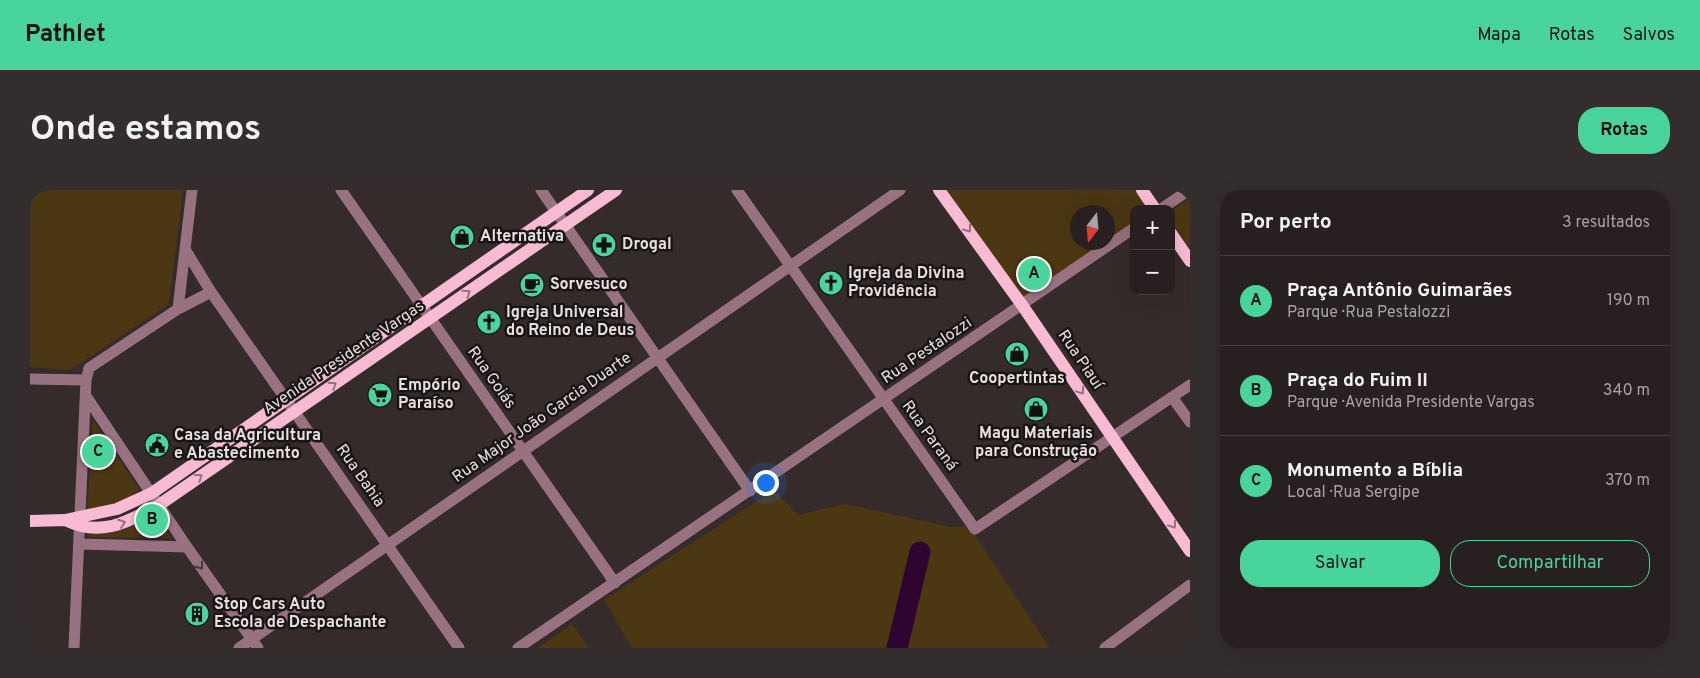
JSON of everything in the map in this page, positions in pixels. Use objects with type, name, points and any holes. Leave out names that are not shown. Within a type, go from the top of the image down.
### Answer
[{"type":"main road","name":"Avenida Presidente Vargas","points":[[81,521],[117,509],[152,493],[588,190]]},
{"type":"main road","name":"Avenida Presidente Vargas","points":[[81,521],[119,526],[159,505],[616,190]]},
{"type":"main road","name":"Rua Piauí","points":[[939,190],[1022,305],[1190,551]]},
{"type":"main road","points":[[1142,190],[1152,205]]},
{"type":"main road","points":[[1175,239],[1190,261]]},
{"type":"main road","points":[[30,521],[81,521]]},
{"type":"street","points":[[178,308],[192,190]]},
{"type":"street","name":"Rua Goiás","points":[[341,190],[420,306],[615,583]]},
{"type":"street","points":[[541,190],[750,491]]},
{"type":"street","name":"Rua Paraná","points":[[737,190],[975,529],[1113,438]]},
{"type":"street","name":"Rua Major João Garcia Duarte","points":[[239,648],[256,643],[389,544],[900,190]]},
{"type":"street","points":[[1167,205],[1188,190]]},
{"type":"street","name":"Rua Pestalozzi","points":[[518,648],[1130,231]]},
{"type":"street","name":"Rua Bahia","points":[[186,249],[211,292],[389,544],[459,648]]},
{"type":"street","points":[[74,648],[86,380],[89,368],[178,308],[211,292]]},
{"type":"street","points":[[30,378],[86,380]]},
{"type":"street","points":[[1113,438],[1190,385]]},
{"type":"street","points":[[86,396],[187,547],[256,643]]},
{"type":"street","points":[[1172,397],[1190,422]]},
{"type":"street","points":[[80,544],[187,547]]},
{"type":"street","points":[[1105,648],[1190,586]]},
{"type":"shaded area","points":[[30,190],[183,190],[169,304],[70,370],[30,367]]},
{"type":"shaded area","points":[[939,190],[1142,190],[1152,205],[1130,205],[1130,231],[1115,241],[1115,205],[1070,205],[1070,250],[1102,250],[1022,305]]},
{"type":"shaded area","points":[[1190,198],[1190,249],[1175,226],[1175,208]]},
{"type":"shaded area","points":[[93,421],[140,490],[116,506],[87,512]]},
{"type":"shaded area","points":[[774,490],[798,515],[845,504],[951,527],[969,526],[1050,648],[632,648],[604,600]]},
{"type":"shaded area","points":[[158,511],[171,538],[89,537],[89,530],[125,530]]},
{"type":"shaded area","points":[[572,624],[589,648],[538,648]]},
{"type":"waterway","points":[[897,648],[920,552]]},
{"type":"place","name":"Alternativa","points":[[462,237]]},
{"type":"place","name":"Drogal","points":[[604,245]]},
{"type":"place","name":"Praça Antônio Guimarães","points":[[1034,274]]},
{"type":"place","name":"Igreja da Divina Providência","points":[[831,283]]},
{"type":"place","name":"Sorvesuco","points":[[532,285]]},
{"type":"place","name":"Igreja Universal do Reino de Deus","points":[[489,322]]},
{"type":"place","name":"Coopertintas","points":[[1017,354]]},
{"type":"place","name":"Empório Paraíso","points":[[380,395]]},
{"type":"place","name":"Magu Materiais para Construção","points":[[1036,409]]},
{"type":"place","name":"Casa da Agricultura e Abastecimento","points":[[157,445]]},
{"type":"place","name":"Monumento a Bíblia","points":[[98,452]]},
{"type":"place","name":"Praça do Fuim II","points":[[152,520]]},
{"type":"place","name":"Stop Cars Auto Escola de Despachante","points":[[197,614]]}]
